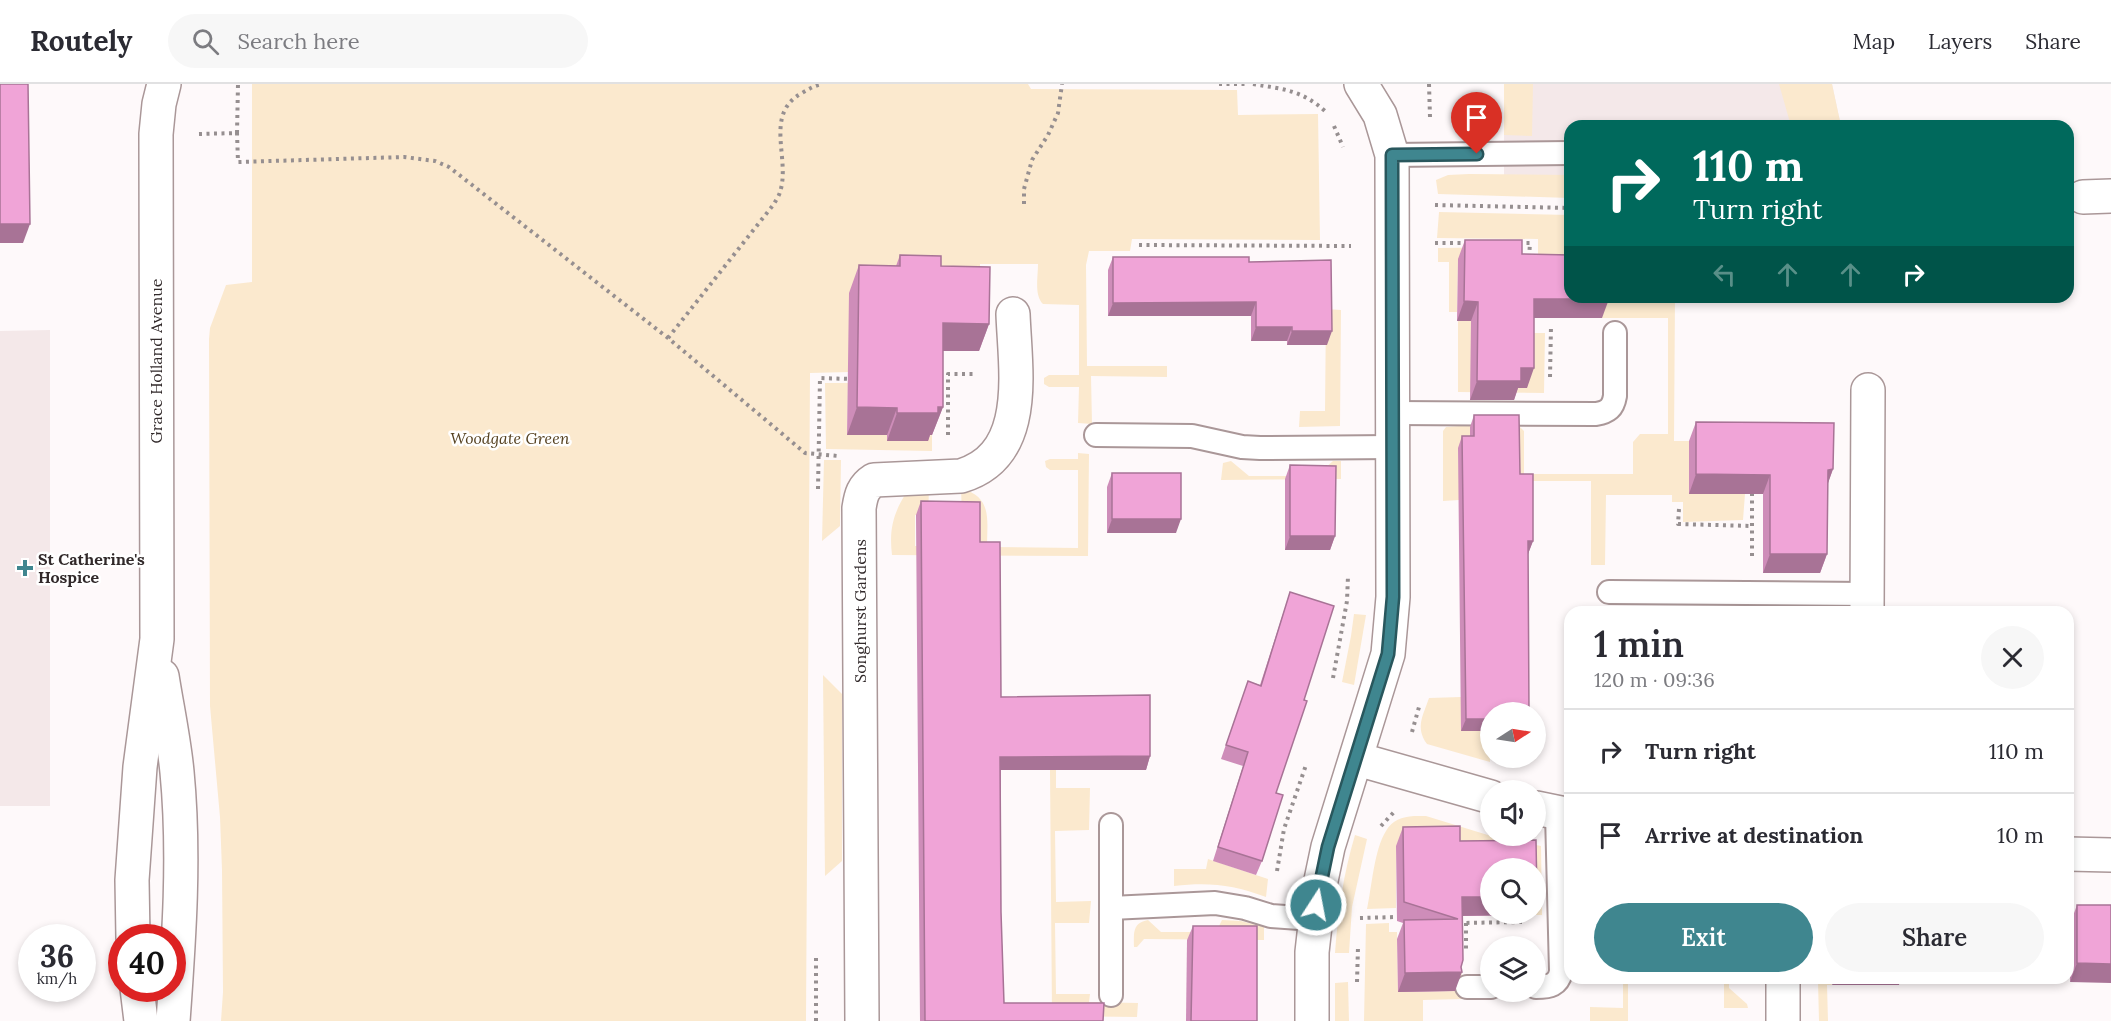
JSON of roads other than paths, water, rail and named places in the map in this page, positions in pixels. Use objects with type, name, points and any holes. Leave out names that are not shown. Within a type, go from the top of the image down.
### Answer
[{"type":"street","name":"Grace Holland Avenue","points":[[133,924],[132,880],[140,767],[157,639],[156,134],[164,84]]},
{"type":"street","points":[[1312,1021],[1314,919],[1328,847],[1388,654],[1393,597],[1392,155],[1380,115],[1361,84]]},
{"type":"street","name":"Songhurst Gardens","points":[[862,1021],[859,508],[862,492],[866,485],[874,480],[947,478],[974,472],[992,459],[1001,446],[1013,418],[1015,374],[1013,314]]},
{"type":"street","points":[[1867,603],[1868,390]]},
{"type":"street","name":"Grace Holland Avenue","points":[[157,639],[177,772],[181,837],[180,923],[173,1021]]},
{"type":"street","points":[[1356,759],[1480,794]]},
{"type":"street","points":[[2074,854],[2111,855]]},
{"type":"street","points":[[1783,984],[1783,1021]]},
{"type":"street","points":[[139,1002],[141,1021]]},
{"type":"lane","points":[[1392,155],[1564,153]]},
{"type":"lane","points":[[1393,413],[1596,414],[1606,412],[1613,406],[1616,396],[1615,333]]},
{"type":"lane","points":[[1096,435],[1192,436],[1242,447],[1260,448],[1392,447]]},
{"type":"lane","points":[[1609,592],[1752,593],[1867,603]]},
{"type":"lane","points":[[1546,986],[1554,985],[1562,972],[1554,812]]},
{"type":"lane","points":[[1111,825],[1111,995]]},
{"type":"lane","points":[[1111,908],[1215,903],[1245,908],[1271,916],[1314,919]]},
{"type":"lane","points":[[1467,987],[1480,987]]},
{"type":"place","name":"St Catherine's Hospice","points":[[25,568]]},
{"type":"park label","name":"Woodgate Green","points":[[510,438]]}]
